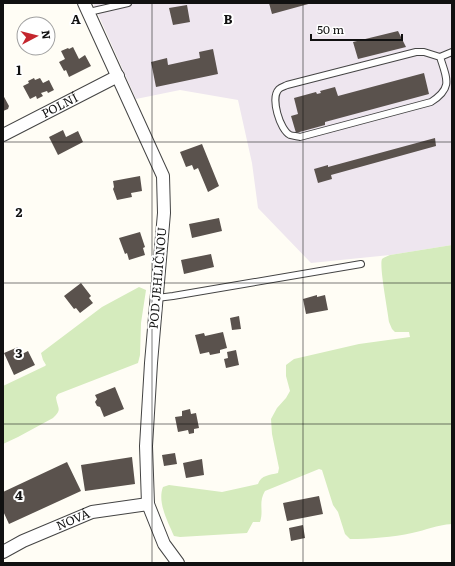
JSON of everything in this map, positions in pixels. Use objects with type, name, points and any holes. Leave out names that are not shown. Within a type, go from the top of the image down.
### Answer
[{"type":"street","name":"POD JEHLIČNOU","points":[[87,8],[163,176],[164,213],[151,363],[146,446],[148,504],[164,544],[178,563]]},
{"type":"street","name":"POLNÍ","points":[[3,135],[118,76]]},
{"type":"street","name":"NOVÁ","points":[[3,552],[23,541],[92,512],[148,504]]},
{"type":"lane","points":[[87,8],[128,3]]},
{"type":"lane","points":[[440,58],[446,75],[446,89],[440,96],[431,102],[300,137],[290,135],[284,130],[276,107],[275,98],[279,89],[287,85],[416,52],[424,52],[440,58],[452,52]]},
{"type":"lane","points":[[157,298],[360,264]]},
{"type":"shaded area","points":[[93,3],[452,3],[452,245],[390,255],[311,263],[258,208],[252,163],[238,100],[180,90],[136,99]]},
{"type":"green space","points":[[452,245],[452,524],[441,525],[397,536],[350,539],[345,534],[338,512],[333,505],[322,470],[319,469],[265,491],[261,503],[260,522],[253,522],[247,533],[180,537],[174,536],[162,505],[161,499],[163,487],[169,485],[222,492],[258,484],[264,477],[278,473],[279,468],[272,434],[271,419],[277,408],[290,391],[286,376],[286,365],[294,359],[359,344],[410,337],[409,332],[395,332],[389,322],[381,263],[382,259],[390,255]]},
{"type":"green space","points":[[139,287],[146,290],[141,323],[140,355],[138,363],[58,394],[56,397],[59,410],[53,418],[3,444],[3,386],[45,366],[46,365],[41,353],[102,307]]},
{"type":"building","points":[[269,3],[312,3],[272,14]]},
{"type":"building","points":[[187,5],[190,22],[173,25],[169,8]]},
{"type":"building","points":[[398,31],[406,47],[358,59],[353,42]]},
{"type":"building","points":[[73,47],[79,59],[85,55],[91,66],[69,77],[66,70],[64,71],[59,62],[65,59],[61,51]]},
{"type":"building","points":[[213,49],[218,74],[156,87],[151,62],[167,58],[168,65],[200,58],[199,52]]},
{"type":"building","points":[[424,73],[429,94],[325,122],[325,125],[296,133],[291,116],[298,114],[294,98],[316,92],[317,94],[321,93],[320,91],[335,87],[338,96]]},
{"type":"building","points":[[34,78],[35,80],[40,78],[43,83],[49,80],[54,90],[48,93],[47,91],[41,93],[43,96],[37,99],[36,96],[30,99],[23,86]]},
{"type":"building","points":[[3,95],[9,106],[8,109],[3,111]]},
{"type":"building","points":[[63,130],[66,137],[78,131],[83,142],[58,155],[49,137]]},
{"type":"building","points":[[435,138],[436,146],[331,175],[332,179],[318,183],[314,169],[328,165],[328,167]]},
{"type":"building","points":[[202,144],[219,186],[208,192],[198,168],[194,170],[192,165],[186,167],[180,152]]},
{"type":"building","points":[[140,176],[142,191],[131,193],[132,197],[117,200],[113,189],[113,181]]},
{"type":"building","points":[[219,218],[222,231],[192,238],[189,224]]},
{"type":"building","points":[[140,232],[145,247],[143,248],[145,255],[129,260],[119,238]]},
{"type":"building","points":[[211,254],[214,267],[184,274],[181,260]]},
{"type":"building","points":[[81,283],[91,296],[89,298],[93,303],[80,313],[76,308],[74,309],[64,296]]},
{"type":"building","points":[[317,295],[317,297],[325,295],[328,310],[306,314],[303,299]]},
{"type":"building","points":[[239,316],[241,329],[232,330],[230,318]]},
{"type":"building","points":[[223,332],[227,348],[220,350],[220,353],[210,355],[209,352],[200,354],[195,335],[204,333],[205,336]]},
{"type":"building","points":[[18,347],[22,354],[28,351],[35,365],[14,375],[4,353]]},
{"type":"building","points":[[236,350],[239,365],[226,368],[224,359],[228,358],[227,352]]},
{"type":"building","points":[[115,387],[124,409],[104,417],[100,407],[97,406],[95,402],[97,399],[95,395]]},
{"type":"building","points":[[190,409],[191,414],[196,413],[199,428],[194,429],[194,433],[189,434],[188,430],[178,432],[175,417],[182,416],[182,411]]},
{"type":"building","points":[[175,453],[177,464],[164,466],[162,455]]},
{"type":"building","points":[[132,457],[135,484],[85,491],[81,465]]},
{"type":"building","points":[[202,459],[204,475],[186,478],[183,463]]},
{"type":"building","points":[[67,462],[81,491],[9,524],[3,511],[3,492]]},
{"type":"building","points":[[319,496],[323,514],[287,521],[283,503]]},
{"type":"building","points":[[303,525],[305,538],[291,541],[289,528]]}]
